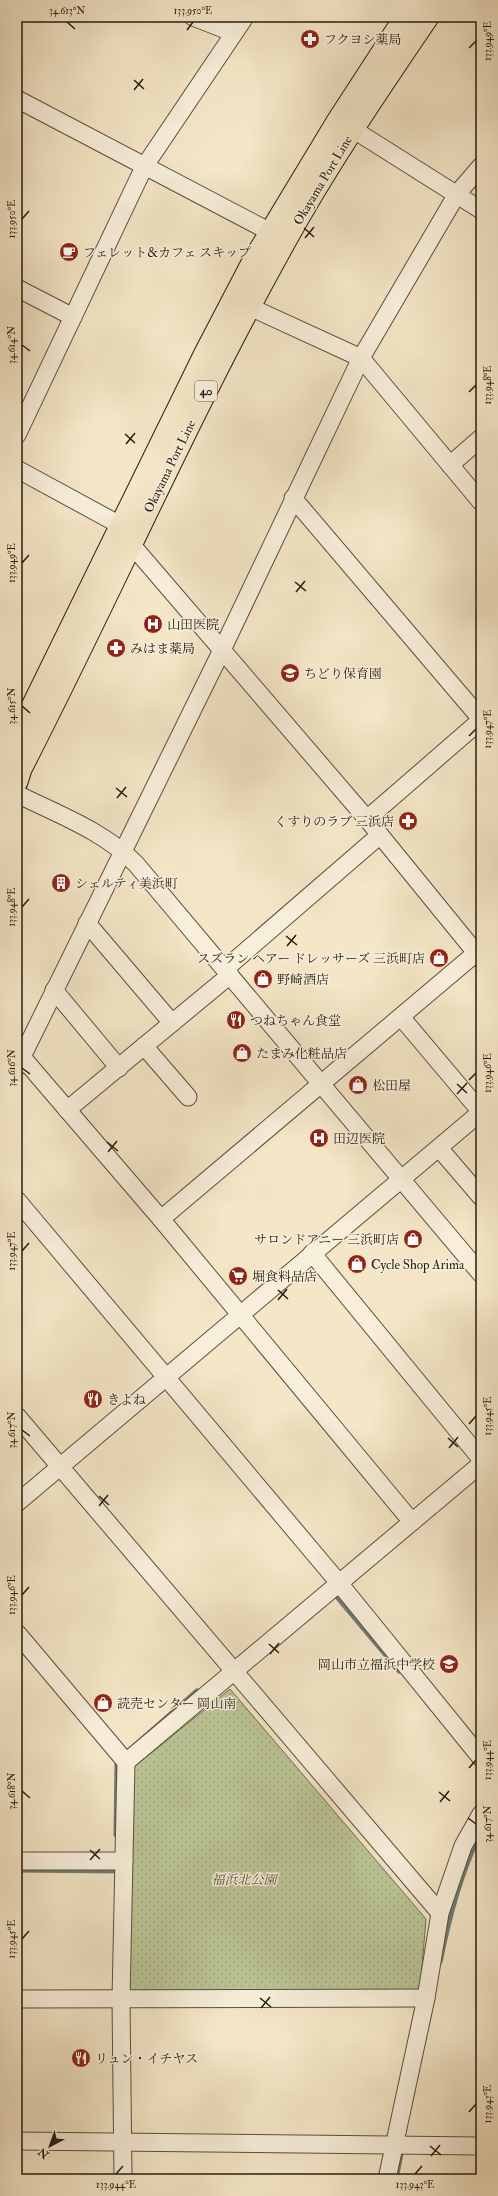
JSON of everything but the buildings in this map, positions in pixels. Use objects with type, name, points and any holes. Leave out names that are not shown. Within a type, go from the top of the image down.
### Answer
[{"type":"main road","name":"Okayama Port Line","points":[[17,737],[126,535],[199,405],[241,303],[278,236],[345,124],[405,17]]},
{"type":"main road","name":"Okayama Port Line","points":[[345,124],[428,17]]},
{"type":"main road","name":"Okayama Port Line","points":[[18,772],[126,535]]},
{"type":"street","points":[[193,17],[234,33]]},
{"type":"street","points":[[17,435],[144,166],[245,17]]},
{"type":"street","points":[[17,99],[278,236]]},
{"type":"street","points":[[345,124],[458,194],[481,210]]},
{"type":"street","points":[[412,1522],[160,1219],[67,1110],[19,1062],[122,850],[222,650],[293,498],[361,358],[458,194],[481,166]]},
{"type":"street","points":[[17,288],[73,317]]},
{"type":"street","points":[[241,303],[361,358],[481,502]]},
{"type":"street","points":[[450,465],[481,438]]},
{"type":"street","points":[[17,469],[126,535],[222,650],[367,819],[478,956],[402,1016],[160,1219]]},
{"type":"street","points":[[293,498],[481,720],[367,819]]},
{"type":"street","points":[[17,794],[102,837],[122,850],[152,882],[481,1274]]},
{"type":"street","points":[[67,1110],[172,1023],[380,835]]},
{"type":"street","points":[[87,923],[172,1023]]},
{"type":"street","points":[[54,990],[119,1068]]},
{"type":"street","points":[[17,1503],[481,1112],[402,1016]]},
{"type":"street","points":[[144,1046],[188,1097]]},
{"type":"street","points":[[439,1148],[481,1197]]},
{"type":"street","points":[[17,1200],[166,1377],[334,1587],[481,1758]]},
{"type":"street","points":[[312,1254],[481,1459]]},
{"type":"street","points":[[17,1416],[440,1913]]},
{"type":"street","points":[[122,1758],[230,1667],[334,1587],[481,1464]]},
{"type":"street","points":[[17,1633],[122,1758],[118,1861],[118,2000],[123,2179]]},
{"type":"street","points":[[387,2179],[400,2145],[440,1913],[462,1846],[481,1814]]},
{"type":"street","points":[[17,1861],[118,1861]]},
{"type":"street","points":[[17,1999],[118,2000],[426,1998]]},
{"type":"street","points":[[17,2141],[481,2146]]},
{"type":"green space","name":"福浜北公園","points":[[230,1689],[426,1919],[420,1991],[129,1992],[134,1767]]},
{"type":"waterway","points":[[332,1591],[399,1671]]},
{"type":"waterway","points":[[116,1835],[117,1761],[197,1691]]},
{"type":"waterway","points":[[440,1962],[456,1895],[481,1831]]},
{"type":"waterway","points":[[17,1870],[116,1871]]},
{"type":"waterway","points":[[396,2179],[402,2149]]},
{"type":"place","name":"フクヨシ薬局","points":[[310,39]]},
{"type":"place","name":"フェレット&カフェ スキップ","points":[[69,252]]},
{"type":"place","name":"山田医院","points":[[153,624]]},
{"type":"place","name":"みはま薬局","points":[[116,648]]},
{"type":"place","name":"ちどり保育園","points":[[290,673]]},
{"type":"place","name":"くすりのラブ 三浜店","points":[[408,821]]},
{"type":"place","name":"シェルティ美浜町","points":[[61,883]]},
{"type":"place","name":"スズラン ヘアー ドレッサーズ 三浜町店","points":[[439,958]]},
{"type":"place","name":"野崎酒店","points":[[263,979]]},
{"type":"place","name":"つねちゃん食堂","points":[[236,1020]]},
{"type":"place","name":"たまみ化粧品店","points":[[242,1053]]},
{"type":"place","name":"松田屋","points":[[358,1085]]},
{"type":"place","name":"田辺医院","points":[[319,1138]]},
{"type":"place","name":"サロンドアニー 三浜町店","points":[[413,1239]]},
{"type":"place","name":"Cycle Shop Arima","points":[[357,1264]]},
{"type":"place","name":"堀食料品店","points":[[238,1276]]},
{"type":"place","name":"きよね","points":[[93,1399]]},
{"type":"place","name":"岡山市立福浜中学校","points":[[449,1664]]},
{"type":"place","name":"読売センター 岡山南","points":[[103,1703]]},
{"type":"place","name":"リュン・イチヤス","points":[[81,2058]]}]
